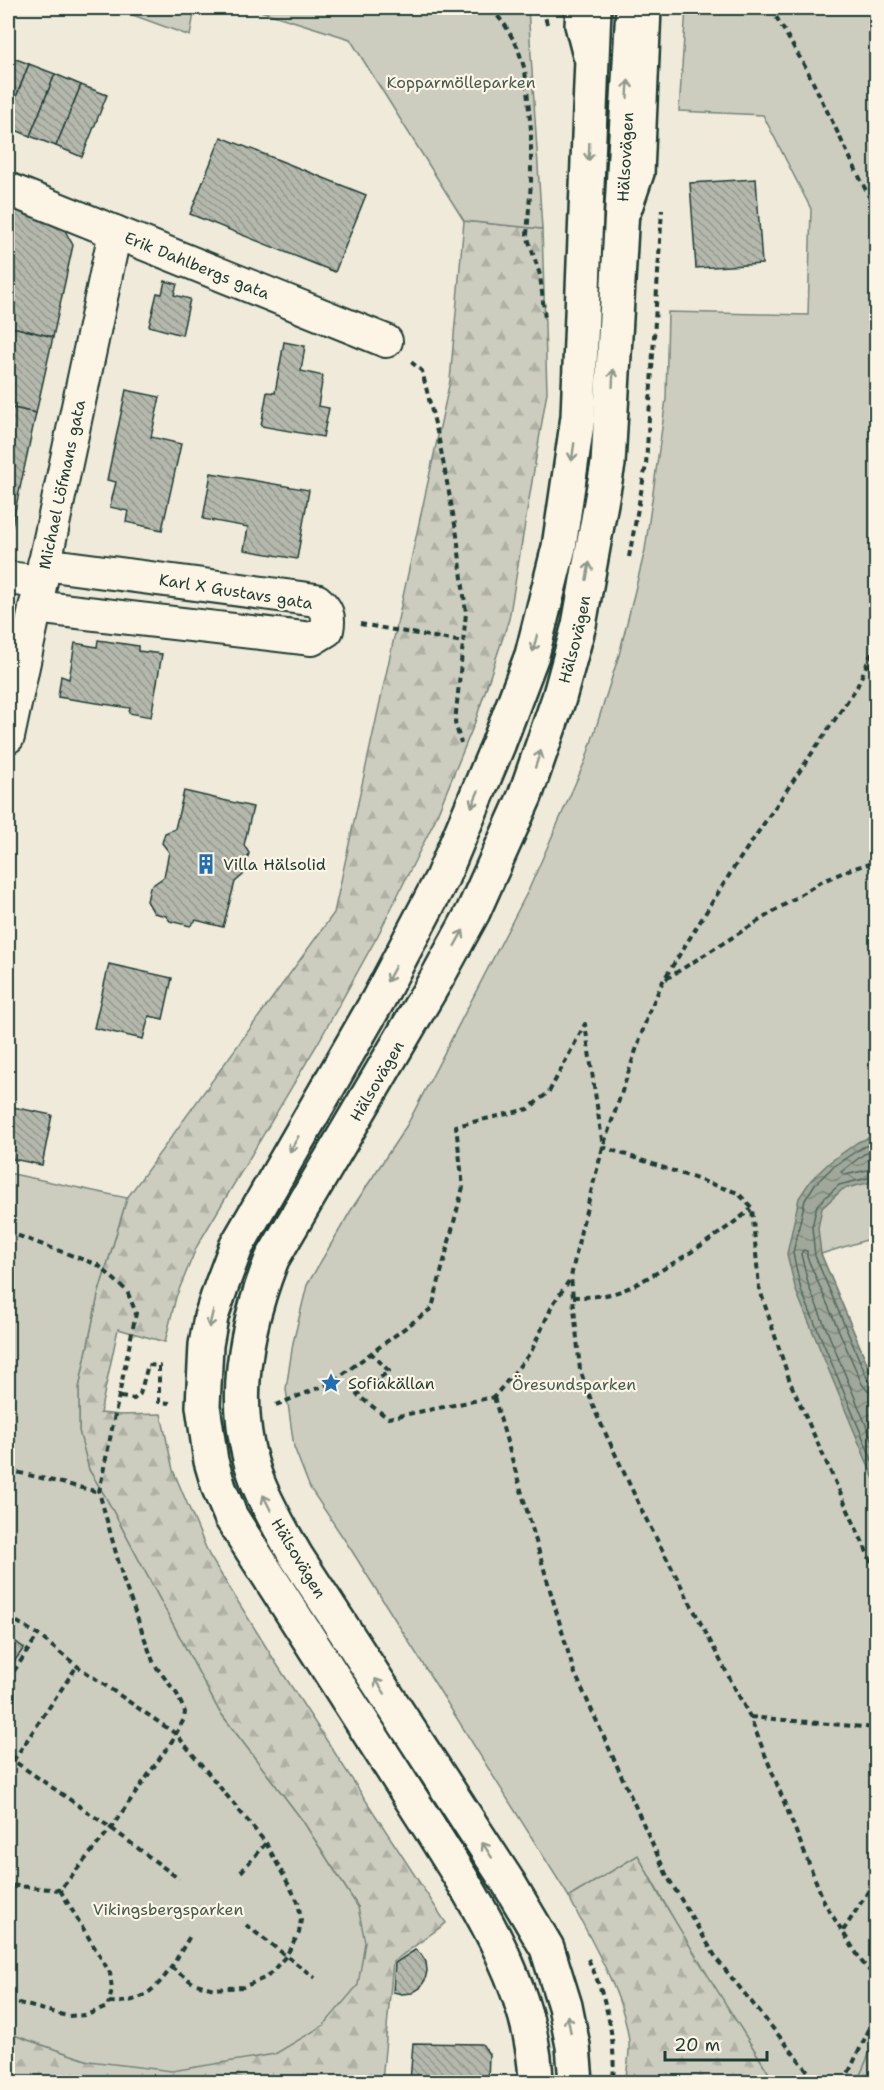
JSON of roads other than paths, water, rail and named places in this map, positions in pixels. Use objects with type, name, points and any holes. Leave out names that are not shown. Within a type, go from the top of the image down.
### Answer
[{"type":"main road","points":[[536,2082],[531,2031],[519,1992],[504,1958],[429,1825],[231,1517],[219,1488],[207,1442],[203,1378],[211,1317],[236,1247],[378,1000],[442,878],[498,745],[532,655],[559,547],[578,417],[594,8]]},
{"type":"main road","name":"Hälsovägen","points":[[576,2082],[573,2046],[565,2006],[547,1948],[502,1873],[296,1556],[273,1515],[257,1481],[246,1442],[242,1384],[249,1327],[272,1259],[426,997],[473,912],[525,796],[559,698],[579,625],[608,464],[633,8]]},
{"type":"street","name":"Erik Dahlbergs gata","points":[[8,189],[386,341]]},
{"type":"street","name":"Michael Löfmans gata","points":[[8,737],[115,232]]},
{"type":"street","name":"Karl X Gustavs gata","points":[[8,578],[312,639],[327,630],[329,618],[324,607],[316,600],[40,584]]},
{"type":"lane","points":[[574,8],[573,26],[591,94]]},
{"type":"lane","points":[[620,252],[646,174],[653,8]]},
{"type":"water","points":[[876,1135],[876,1181],[843,1189],[822,1208],[818,1228],[821,1254],[876,1385],[876,1484],[796,1291],[787,1254],[799,1198],[811,1180],[830,1162],[858,1142]]},
{"type":"place","name":"Villa Hälsolid","points":[[206,864]]},
{"type":"place","name":"Sofiakällan","points":[[331,1383]]},
{"type":"park label","name":"Kopparmölleparken","points":[[461,82]]},
{"type":"park label","name":"Öresundsparken","points":[[574,1384]]},
{"type":"park label","name":"Vikingsbergsparken","points":[[168,1909]]}]
